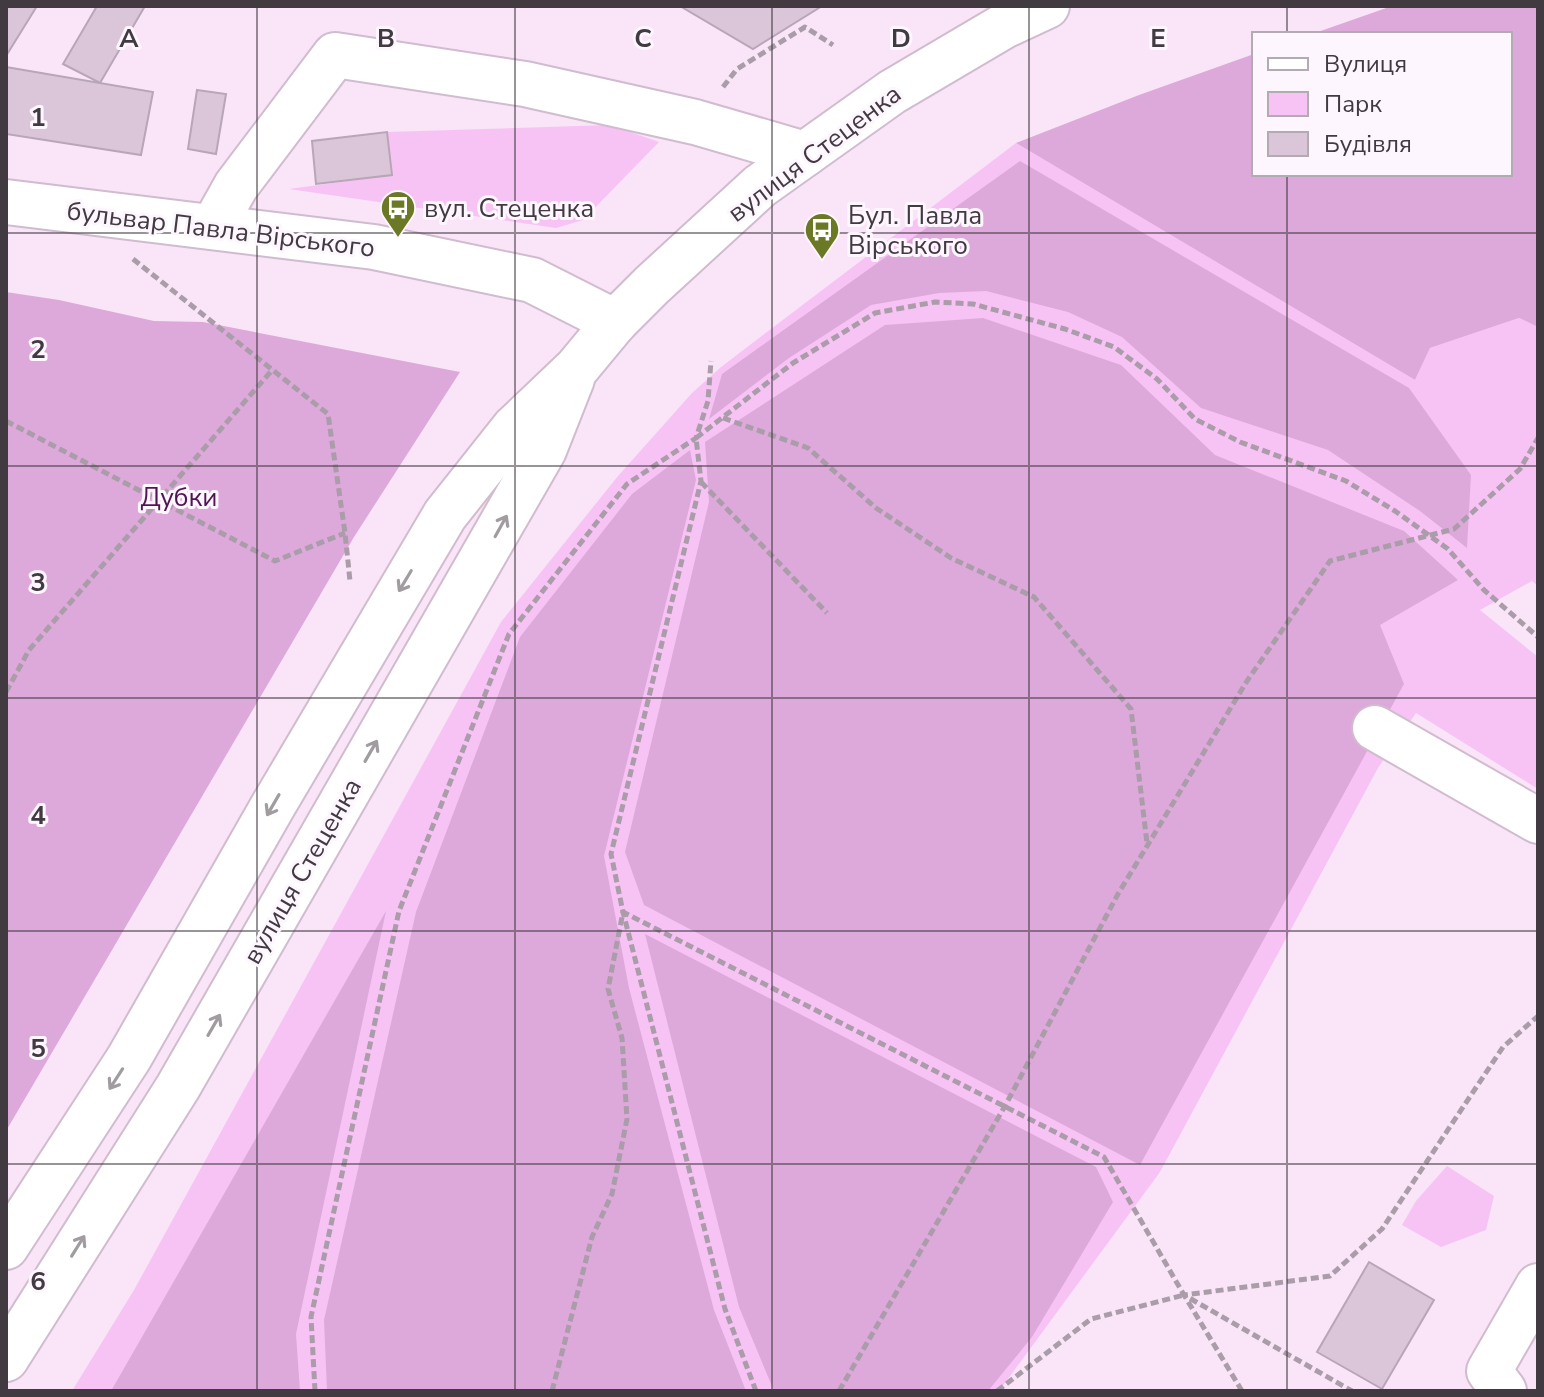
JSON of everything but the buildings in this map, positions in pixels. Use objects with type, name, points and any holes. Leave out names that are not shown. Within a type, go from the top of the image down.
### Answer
[{"type":"main road","name":"вулиця Стеценка","points":[[6,1247],[129,1058],[274,804],[445,515],[514,428],[576,369],[615,322],[760,186],[892,92],[1004,26],[1047,6]]},
{"type":"main road","points":[[213,227],[236,186],[335,55],[525,84],[695,122],[805,154]]},
{"type":"main road","name":"бульвар Павла Вірського","points":[[6,202],[374,247],[532,280],[615,322]]},
{"type":"main road","name":"вулиця Стеценка","points":[[6,1359],[178,1087],[481,563],[544,450],[576,369]]},
{"type":"main road","points":[[1375,728],[1538,821]]},
{"type":"main road","points":[[1504,1391],[1489,1371],[1538,1286]]},
{"type":"path","points":[[695,122],[737,69],[805,27],[833,45]]},
{"type":"path","points":[[126,253],[328,414],[350,581]]},
{"type":"path","points":[[315,1391],[311,1317],[399,911],[509,634],[627,484],[696,438],[793,363],[875,313],[935,302],[973,304],[1065,329],[1114,347],[1157,379],[1195,419],[1240,442],[1346,481],[1395,511],[1448,549],[1484,590],[1538,637]]},
{"type":"path","points":[[711,361],[708,401],[696,438],[701,481],[611,854],[623,912],[725,1309],[756,1391]]},
{"type":"path","points":[[6,692],[29,650],[273,369]]},
{"type":"path","points":[[723,418],[808,448],[876,508],[938,550],[1034,597],[1131,709],[1148,844]]},
{"type":"path","points":[[6,421],[275,561],[345,533]]},
{"type":"path","points":[[839,1391],[1005,1106],[1148,844],[1247,681],[1330,561],[1454,529],[1520,469],[1538,438]]},
{"type":"path","points":[[701,481],[827,613]]},
{"type":"path","points":[[623,912],[1104,1157],[1242,1391]]},
{"type":"path","points":[[552,1391],[592,1237],[612,1194],[627,1119],[622,1038],[608,989],[623,912]]},
{"type":"path","points":[[997,1391],[1091,1319],[1184,1295],[1330,1276],[1382,1229],[1503,1047],[1538,1016]]},
{"type":"path","points":[[1184,1295],[1352,1391]]},
{"type":"green space","points":[[1392,6],[1538,6],[1538,327],[1519,318],[1430,348],[1415,380],[1016,143],[1252,55],[1252,176],[1512,176],[1512,32],[1318,32]]},
{"type":"green space","points":[[610,125],[659,142],[583,220],[556,228],[289,189],[392,175],[387,132]]},
{"type":"green space","points":[[1016,143],[1415,380],[1430,348],[1519,318],[1538,327],[1538,586],[1532,581],[1480,610],[1538,657],[1538,789],[1416,713],[1378,768],[1160,1172],[999,1391],[72,1391],[134,1290],[501,622],[618,476],[692,393],[721,367]]},
{"type":"green space","points":[[1020,161],[1409,388],[1471,475],[1467,548],[1420,511],[1328,450],[1201,408],[1122,337],[1068,312],[986,291],[939,293],[871,305],[789,358],[709,419],[722,374]]},
{"type":"green space","name":"Дубки","points":[[6,292],[154,321],[203,322],[460,372],[354,537],[6,1131]]},
{"type":"green space","points":[[983,318],[1121,365],[1215,455],[1404,531],[1458,580],[1380,625],[1404,684],[1140,1165],[644,905],[625,852],[709,502],[705,442],[885,325]]},
{"type":"green space","points":[[690,450],[696,480],[604,856],[629,988],[714,1310],[746,1391],[327,1391],[324,1320],[416,912],[520,637],[632,494]]},
{"type":"green space","points":[[386,911],[296,1334],[300,1391],[111,1391]]},
{"type":"green space","points":[[645,934],[1096,1167],[1113,1202],[1032,1337],[988,1391],[774,1391],[739,1307]]},
{"type":"green space","points":[[1447,1166],[1494,1196],[1486,1230],[1441,1247],[1402,1225],[1416,1201]]},
{"type":"place","name":"вул. Стеценка","points":[[398,239]]},
{"type":"place","name":"Бул. Павла Вірського","points":[[822,261]]}]
